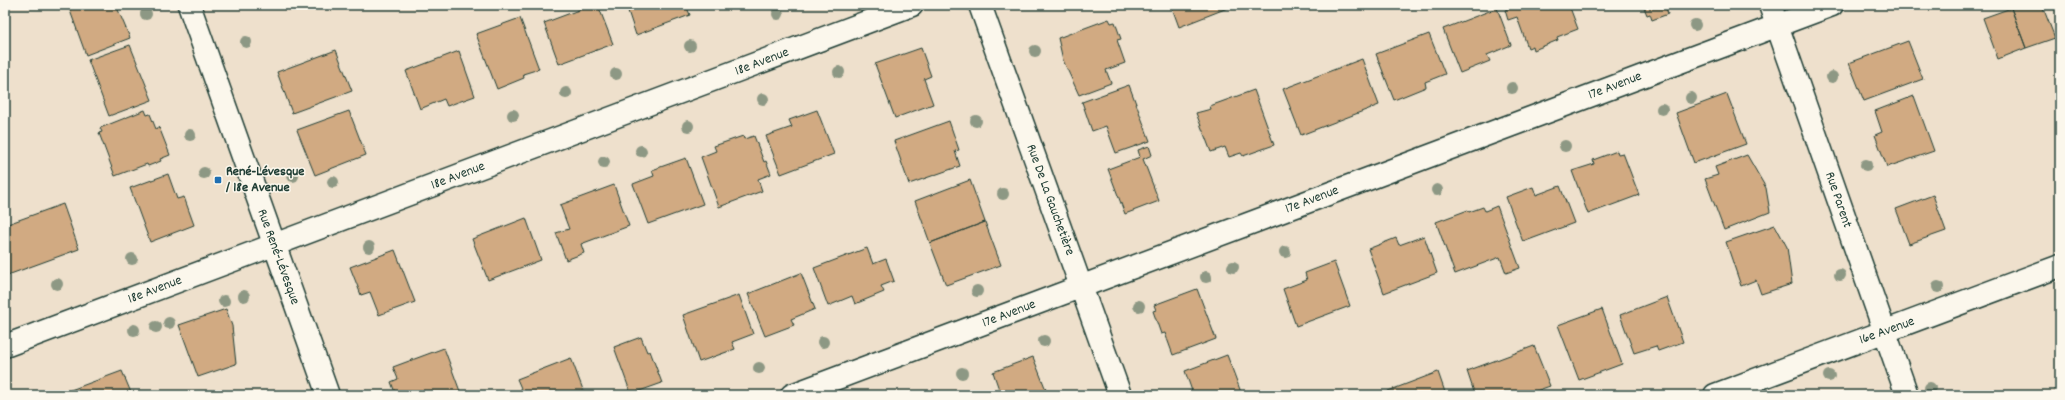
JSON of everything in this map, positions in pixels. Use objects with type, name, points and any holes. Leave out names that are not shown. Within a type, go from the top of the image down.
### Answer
[{"type":"street","name":"Rue René-Lévesque","points":[[189,5],[328,395]]},
{"type":"street","name":"18e Avenue","points":[[5,346],[912,5]]},
{"type":"street","name":"Rue De La Gauchetière","points":[[980,5],[1120,395]]},
{"type":"street","name":"Rue Parent","points":[[1770,5],[1907,395]]},
{"type":"street","name":"17e Avenue","points":[[792,395],[1832,5]]},
{"type":"street","name":"16e Avenue","points":[[1715,395],[2060,266]]},
{"type":"building","points":[[68,5],[116,5],[130,38],[86,55]]},
{"type":"building","points":[[592,5],[598,5],[613,44],[559,64],[544,23]]},
{"type":"building","points":[[626,5],[686,5],[690,15],[636,35]]},
{"type":"building","points":[[1171,5],[1229,5],[1230,7],[1179,27]]},
{"type":"building","points":[[1512,5],[1569,5],[1578,29],[1557,37],[1558,40],[1534,50],[1533,46],[1528,48],[1517,17],[1508,20],[1505,10],[1513,7]]},
{"type":"building","points":[[1643,5],[1674,5],[1666,8],[1668,14],[1652,20],[1650,14],[1647,15]]},
{"type":"building","points":[[2018,5],[2042,5],[2055,38],[2026,48],[2011,8]]},
{"type":"building","points":[[1497,8],[1511,45],[1487,55],[1490,61],[1460,73],[1443,29]]},
{"type":"building","points":[[2011,8],[2026,48],[1998,59],[1983,18]]},
{"type":"building","points":[[520,18],[539,69],[523,74],[524,78],[497,89],[476,34]]},
{"type":"building","points":[[1109,19],[1111,23],[1115,22],[1121,39],[1117,40],[1125,63],[1106,70],[1111,83],[1079,95],[1063,60],[1058,38]]},
{"type":"building","points":[[1429,34],[1445,74],[1425,82],[1426,87],[1394,100],[1376,54]]},
{"type":"building","points":[[1908,41],[1923,79],[1864,101],[1849,63]]},
{"type":"building","points":[[130,45],[152,100],[109,116],[88,60]]},
{"type":"building","points":[[921,48],[931,76],[924,79],[933,104],[895,118],[875,64]]},
{"type":"building","points":[[336,50],[352,91],[292,113],[277,72]]},
{"type":"building","points":[[459,51],[475,96],[447,106],[444,99],[420,109],[406,71]]},
{"type":"building","points":[[1362,59],[1379,105],[1301,135],[1283,89]]},
{"type":"building","points":[[1129,85],[1150,141],[1116,153],[1106,126],[1092,131],[1082,102]]},
{"type":"building","points":[[1254,90],[1274,145],[1243,156],[1241,153],[1229,157],[1225,147],[1211,152],[1196,113],[1211,109],[1210,106]]},
{"type":"building","points":[[1727,94],[1746,144],[1694,163],[1676,113]]},
{"type":"building","points":[[1914,96],[1934,151],[1887,167],[1875,135],[1882,132],[1875,111]]},
{"type":"building","points":[[145,110],[147,115],[150,114],[156,129],[159,127],[170,155],[160,159],[161,161],[148,166],[147,164],[115,176],[99,133],[102,132],[100,128]]},
{"type":"building","points":[[817,110],[834,154],[781,174],[766,136],[792,127],[789,120]]},
{"type":"building","points":[[349,111],[366,155],[315,175],[297,130]]},
{"type":"building","points":[[949,121],[959,150],[955,151],[960,166],[909,184],[894,141]]},
{"type":"building","points":[[743,136],[744,139],[754,136],[764,162],[766,161],[771,174],[758,179],[762,191],[719,207],[701,157],[716,151],[714,146]]},
{"type":"building","points":[[1149,146],[1152,155],[1143,159],[1159,201],[1125,214],[1108,169],[1140,157],[1138,150]]},
{"type":"building","points":[[1617,151],[1618,154],[1623,153],[1639,195],[1588,214],[1572,171],[1594,164],[1593,160]]},
{"type":"building","points":[[1747,155],[1766,188],[1770,212],[1724,230],[1705,179],[1718,175],[1715,167]]},
{"type":"building","points":[[686,158],[703,204],[648,224],[633,184],[654,176],[652,170]]},
{"type":"building","points":[[168,174],[177,199],[184,197],[194,225],[150,242],[130,188]]},
{"type":"building","points":[[970,180],[985,222],[930,243],[915,201]]},
{"type":"building","points":[[614,185],[629,226],[581,244],[584,253],[566,260],[556,233],[569,229],[560,205]]},
{"type":"building","points":[[1560,186],[1574,223],[1523,242],[1506,197],[1533,187],[1536,195]]},
{"type":"building","points":[[1933,195],[1946,231],[1909,244],[1896,209]]},
{"type":"building","points":[[63,204],[79,249],[5,276],[5,225]]},
{"type":"building","points":[[1497,206],[1520,268],[1506,273],[1500,257],[1455,274],[1436,222],[1468,210],[1469,212],[1483,207],[1485,211]]},
{"type":"building","points":[[526,218],[541,260],[488,280],[472,239]]},
{"type":"building","points":[[985,222],[1001,265],[946,285],[930,243]]},
{"type":"building","points":[[1775,225],[1787,247],[1792,284],[1761,294],[1756,280],[1741,286],[1726,242]]},
{"type":"building","points":[[1424,236],[1437,273],[1384,293],[1368,249],[1396,238],[1399,245]]},
{"type":"building","points":[[867,248],[873,264],[886,259],[894,281],[881,286],[884,292],[855,304],[852,296],[828,306],[814,268]]},
{"type":"building","points":[[395,250],[415,302],[379,315],[370,292],[361,295],[350,267]]},
{"type":"building","points":[[1334,262],[1350,306],[1296,326],[1283,289],[1307,280],[1305,273]]},
{"type":"building","points":[[801,273],[815,309],[791,319],[794,325],[765,336],[748,294]]},
{"type":"building","points":[[1197,289],[1216,339],[1173,355],[1165,333],[1161,334],[1153,311],[1156,310],[1154,305]]},
{"type":"building","points":[[739,295],[753,334],[732,342],[735,349],[699,362],[683,315]]},
{"type":"building","points":[[1667,297],[1683,342],[1658,351],[1656,346],[1634,353],[1620,315]]},
{"type":"building","points":[[226,309],[232,326],[236,364],[198,377],[179,325]]},
{"type":"building","points":[[1602,309],[1622,364],[1579,380],[1558,325]]},
{"type":"building","points":[[641,337],[647,352],[650,351],[662,383],[631,394],[614,347]]},
{"type":"building","points":[[1534,346],[1550,386],[1525,395],[1475,395],[1467,371]]},
{"type":"building","points":[[444,348],[461,394],[396,395],[391,382],[398,379],[393,367]]},
{"type":"building","points":[[1227,355],[1242,395],[1187,395],[1186,393],[1192,391],[1185,371]]},
{"type":"building","points":[[1033,357],[1048,395],[1001,395],[993,372]]},
{"type":"building","points":[[571,358],[585,395],[524,395],[517,379]]},
{"type":"building","points":[[122,371],[132,395],[70,395],[68,391]]},
{"type":"building","points":[[1438,372],[1446,395],[1389,395],[1388,391]]},
{"type":"place","name":"René-Lévesque / 18e Avenue","points":[[218,180]]}]
